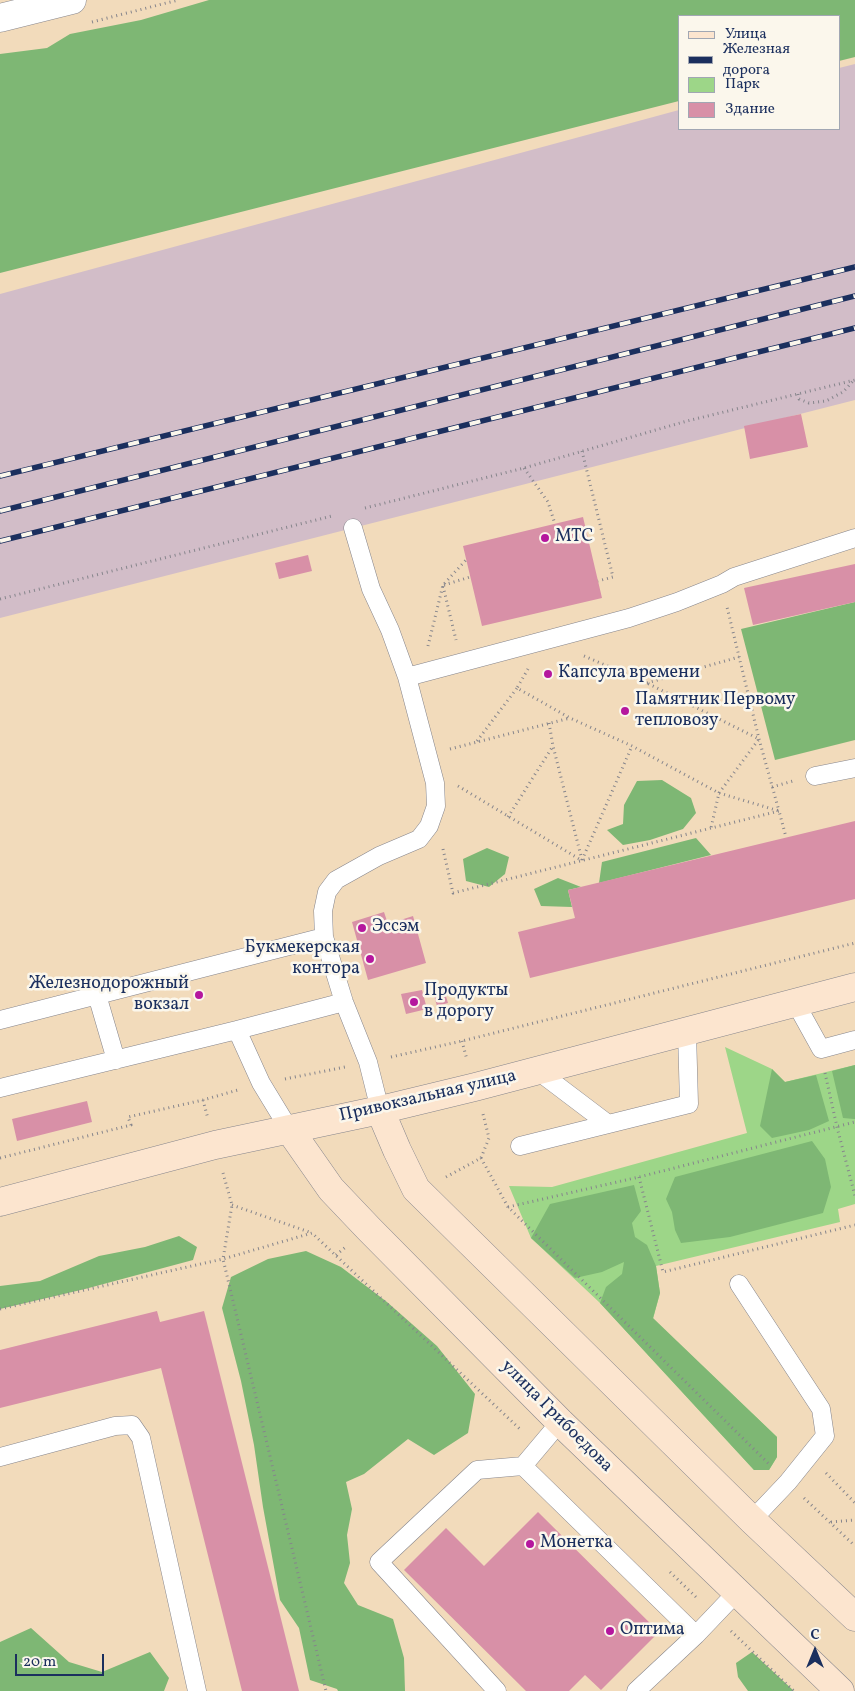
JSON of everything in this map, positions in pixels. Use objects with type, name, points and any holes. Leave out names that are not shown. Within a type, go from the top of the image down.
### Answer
[{"type":"main road","name":"Привокзальная улица","points":[[0,1202],[215,1144],[380,1110],[538,1071],[855,987]]},
{"type":"main road","points":[[380,1110],[416,1189],[752,1520],[855,1618]]},
{"type":"main road","name":"улица Грибоедова","points":[[289,1129],[331,1189],[560,1422],[840,1691]]},
{"type":"street","points":[[0,18],[72,0]]},
{"type":"lane","points":[[353,528],[371,588],[390,630],[407,678],[435,783],[436,806],[429,826],[419,840],[379,856],[336,880],[327,892],[322,911],[324,937],[344,1002],[368,1062],[380,1110]]},
{"type":"lane","points":[[407,678],[629,618],[722,584],[734,577],[855,538]]},
{"type":"lane","points":[[815,776],[855,768]]},
{"type":"lane","points":[[0,1020],[324,937]]},
{"type":"lane","points":[[97,995],[116,1060]]},
{"type":"lane","points":[[0,1088],[344,1002]]},
{"type":"lane","points":[[795,1002],[820,1049],[855,1040]]},
{"type":"lane","points":[[237,1030],[261,1083],[289,1129]]},
{"type":"lane","points":[[520,1146],[689,1104],[687,1032]]},
{"type":"lane","points":[[538,1071],[608,1124]]},
{"type":"lane","points":[[739,1284],[821,1409],[825,1436],[788,1482],[752,1520]]},
{"type":"lane","points":[[497,1691],[379,1562],[477,1470],[523,1466],[560,1422]]},
{"type":"lane","points":[[0,1456],[115,1426],[132,1425],[141,1438],[197,1691]]},
{"type":"lane","points":[[523,1466],[696,1635]]},
{"type":"lane","points":[[636,1691],[696,1635],[736,1593]]},
{"type":"path","points":[[359,510],[524,468],[687,421],[855,380]]},
{"type":"path","points":[[798,394],[799,399],[809,403],[826,401],[843,392],[855,380]]},
{"type":"path","points":[[582,451],[612,577],[598,581]]},
{"type":"path","points":[[524,468],[548,502],[555,524]]},
{"type":"path","points":[[0,599],[340,514]]},
{"type":"path","points":[[443,585],[466,560]]},
{"type":"path","points":[[443,585],[470,577]]},
{"type":"path","points":[[722,584],[759,739],[786,837]]},
{"type":"path","points":[[443,585],[461,662]]},
{"type":"path","points":[[476,742],[517,688],[547,639],[647,683],[759,739]]},
{"type":"path","points":[[647,683],[739,657]]},
{"type":"path","points":[[517,688],[570,718],[632,746],[719,793],[779,811]]},
{"type":"path","points":[[443,750],[570,718]]},
{"type":"path","points":[[549,723],[552,746],[582,861]]},
{"type":"path","points":[[711,828],[719,793],[759,739]]},
{"type":"path","points":[[508,817],[552,746]]},
{"type":"path","points":[[582,861],[632,746]]},
{"type":"path","points":[[454,783],[582,861]]},
{"type":"path","points":[[441,840],[453,893],[779,811]]},
{"type":"path","points":[[0,1158],[131,1125],[128,1117],[202,1100],[261,1083],[462,1041],[855,943]]},
{"type":"path","points":[[820,1049],[836,1127],[855,1196]]},
{"type":"path","points":[[202,1100],[232,1205],[223,1259],[326,1691]]},
{"type":"path","points":[[508,1207],[639,1177],[855,1122]]},
{"type":"path","points":[[481,1158],[508,1207],[855,1546]]},
{"type":"path","points":[[639,1177],[664,1272],[855,1225]]},
{"type":"path","points":[[232,1205],[312,1233],[539,1447]]},
{"type":"path","points":[[0,1309],[223,1259],[312,1233]]},
{"type":"path","points":[[809,1457],[855,1503]]},
{"type":"path","points":[[830,1522],[855,1520]]},
{"type":"path","points":[[665,1568],[794,1691]]},
{"type":"shaded area","points":[[855,64],[855,400],[0,618],[0,294],[678,110],[678,130],[840,130],[840,68]]},
{"type":"green space","points":[[209,0],[855,0],[855,57],[840,61],[840,15],[678,15],[678,101],[0,273],[0,54],[47,48],[70,34],[141,20]]},
{"type":"green space","points":[[855,602],[855,740],[775,760],[741,629]]},
{"type":"green space","points":[[662,780],[691,798],[696,813],[683,829],[650,840],[623,845],[607,830],[623,824],[624,805],[637,781]]},
{"type":"green space","points":[[696,838],[711,855],[599,883],[602,862]]},
{"type":"green space","points":[[487,848],[509,857],[505,874],[489,887],[466,881],[463,859]]},
{"type":"green space","points":[[558,878],[581,887],[568,890],[572,907],[541,906],[534,889]]},
{"type":"green space","points":[[725,1047],[772,1069],[785,1082],[855,1065],[855,1204],[838,1209],[840,1222],[656,1266],[660,1293],[653,1319],[777,1437],[777,1457],[769,1470],[754,1470],[600,1303],[531,1238],[509,1186],[552,1187],[747,1133]]},
{"type":"green space","points":[[855,1065],[855,1119],[843,1118],[832,1071]]},
{"type":"green space","points":[[772,1069],[785,1082],[816,1075],[829,1121],[809,1130],[772,1138],[760,1126]]},
{"type":"green space","points":[[812,1141],[825,1159],[831,1187],[823,1213],[730,1237],[681,1243],[666,1199],[675,1177]]},
{"type":"green space","points":[[634,1185],[641,1211],[632,1223],[635,1237],[647,1245],[656,1266],[660,1293],[653,1318],[777,1437],[777,1457],[769,1470],[754,1470],[600,1303],[606,1287],[622,1274],[624,1262],[602,1272],[575,1278],[531,1238],[550,1204]]},
{"type":"green space","points":[[179,1236],[197,1247],[193,1260],[85,1289],[0,1309],[0,1286],[40,1281],[99,1256],[145,1247]]},
{"type":"green space","points":[[306,1251],[341,1267],[387,1302],[437,1346],[475,1394],[468,1433],[434,1455],[408,1439],[364,1474],[346,1482],[352,1509],[347,1535],[350,1563],[344,1583],[358,1605],[393,1619],[404,1658],[405,1691],[338,1691],[310,1680],[299,1628],[280,1600],[254,1445],[241,1381],[222,1308],[231,1277],[268,1259]]},
{"type":"green space","points":[[31,1628],[69,1662],[102,1672],[150,1652],[169,1678],[164,1691],[0,1691],[0,1642]]},
{"type":"green space","points":[[752,1652],[794,1691],[748,1691],[738,1677],[736,1663]]},
{"type":"building","points":[[801,414],[808,447],[750,459],[744,426]]},
{"type":"building","points":[[583,517],[602,598],[482,626],[463,546]]},
{"type":"building","points":[[308,555],[312,571],[279,579],[275,563]]},
{"type":"building","points":[[855,564],[855,602],[753,625],[744,588]]},
{"type":"building","points":[[855,821],[855,899],[530,978],[518,932],[575,918],[568,890]]},
{"type":"building","points":[[384,912],[388,924],[413,916],[426,963],[368,980],[352,922]]},
{"type":"building","name":"Продукты в дорогу","points":[[422,990],[427,1009],[406,1014],[401,994]]},
{"type":"building","points":[[444,990],[448,1003],[437,1006],[433,992]]},
{"type":"building","points":[[87,1101],[92,1122],[17,1141],[12,1119]]},
{"type":"building","points":[[157,1311],[160,1322],[204,1311],[299,1691],[242,1691],[161,1368],[0,1408],[0,1350]]},
{"type":"building","points":[[538,1512],[659,1632],[601,1690],[585,1675],[569,1691],[526,1691],[404,1570],[446,1528],[484,1566]]},
{"type":"railway","points":[[0,476],[855,267]]},
{"type":"railway","points":[[0,511],[855,296]]},
{"type":"railway","points":[[0,541],[855,328]]},
{"type":"place","name":"МТС","points":[[545,538]]},
{"type":"place","name":"Капсула времени","points":[[548,674]]},
{"type":"place","name":"Памятник Первому тепловозу","points":[[625,711]]},
{"type":"place","name":"Эссэм","points":[[362,928]]},
{"type":"place","name":"Букмекерская контора","points":[[370,959]]},
{"type":"place","name":"Железнодорожный вокзал","points":[[199,995]]},
{"type":"place","name":"Продукты в дорогу","points":[[414,1002]]},
{"type":"place","name":"Монетка","points":[[530,1544]]},
{"type":"place","name":"Оптима","points":[[610,1631]]}]
